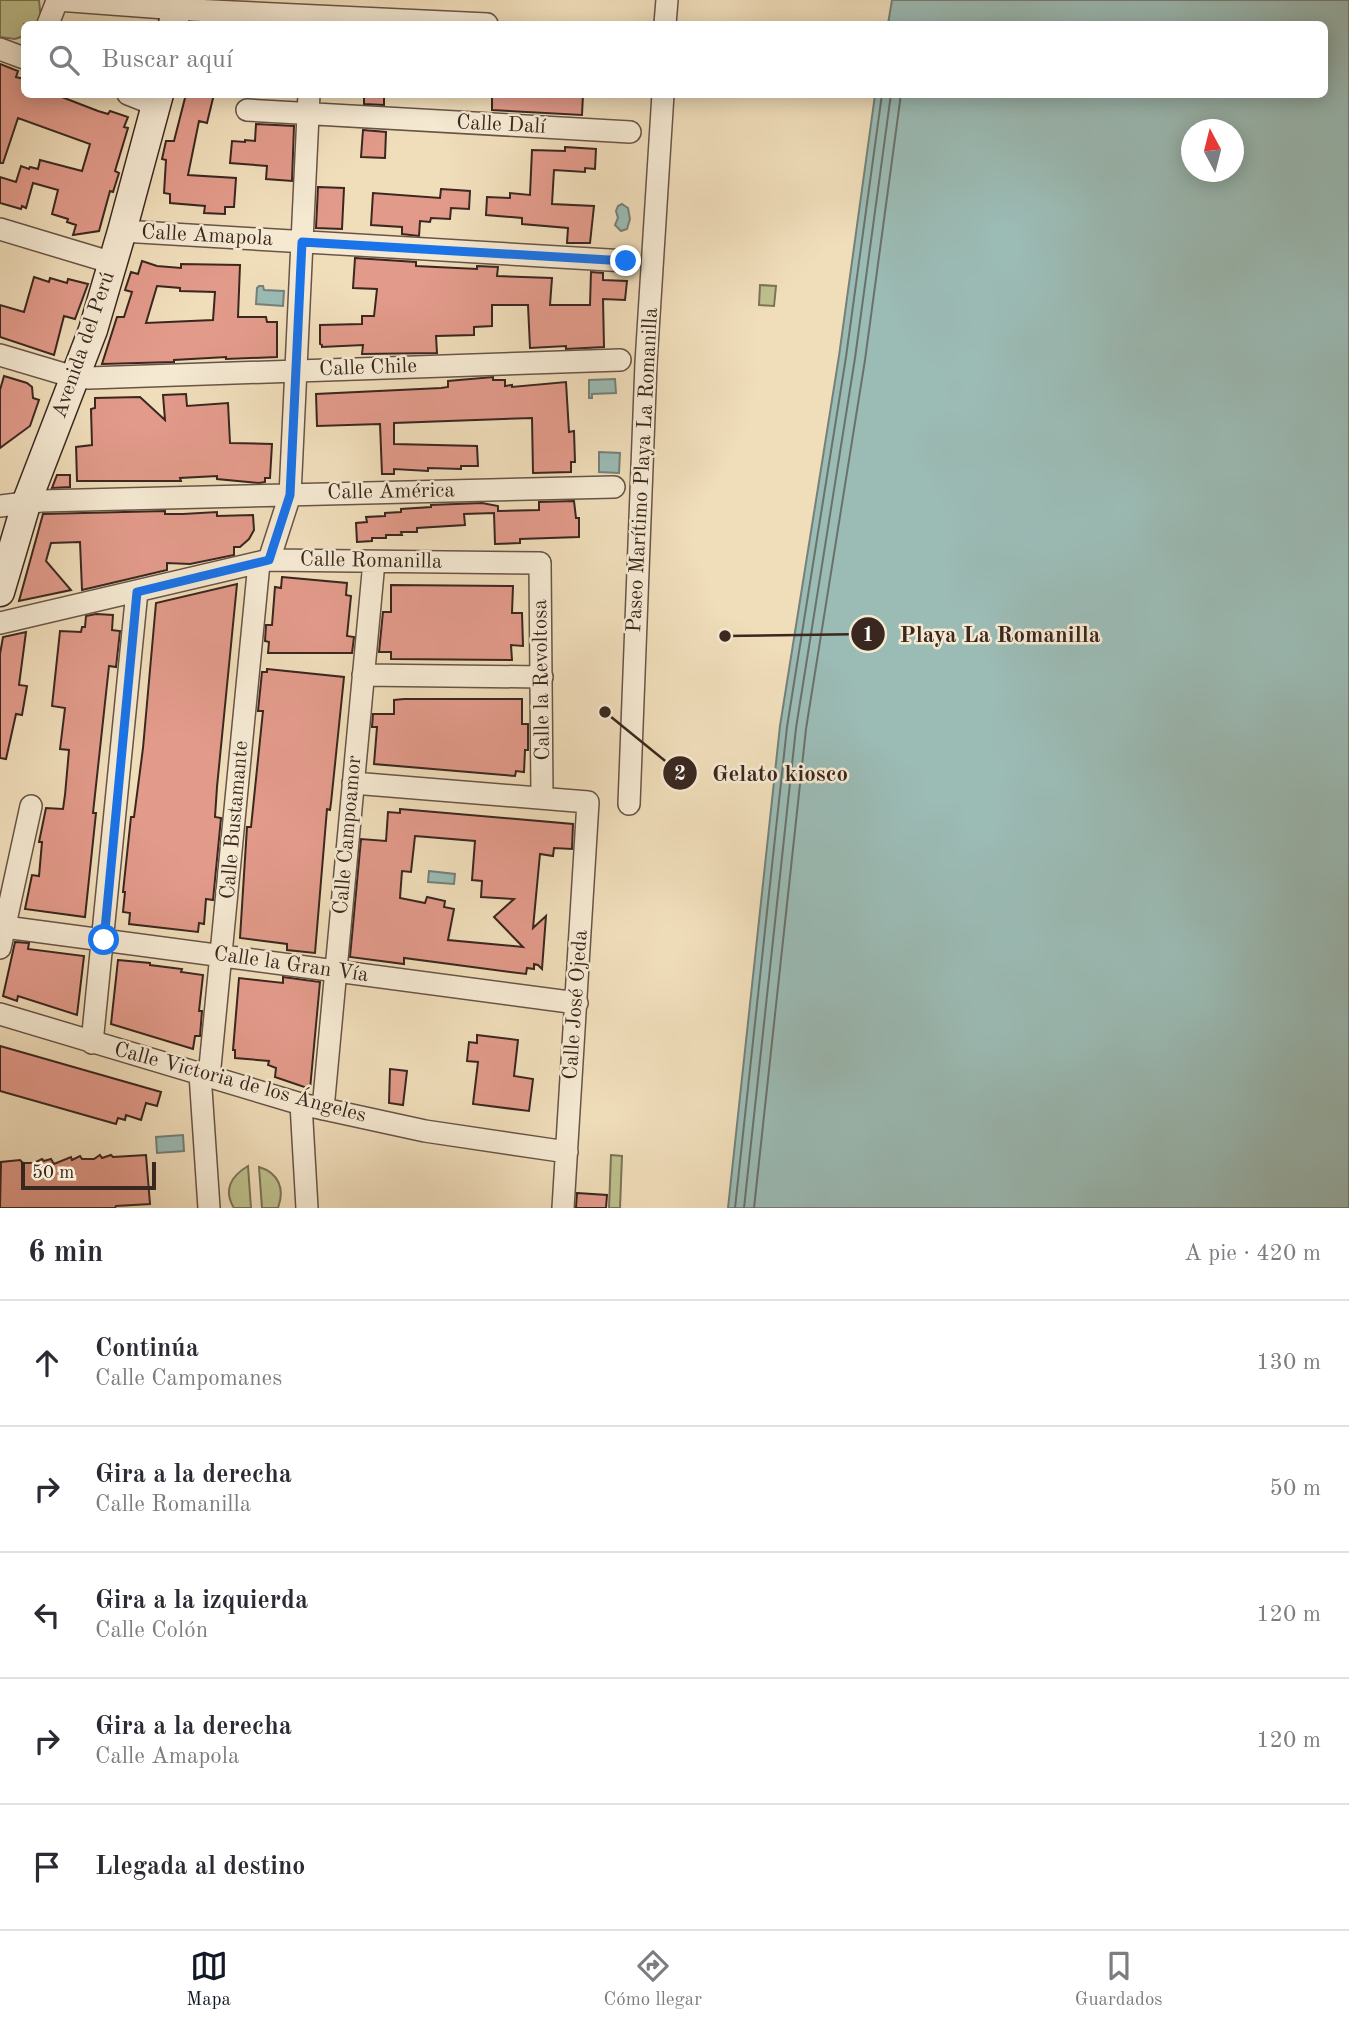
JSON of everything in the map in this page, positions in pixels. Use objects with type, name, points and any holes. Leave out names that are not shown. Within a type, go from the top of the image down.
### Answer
[{"type":"street","points":[[49,21],[57,0],[176,11],[313,13],[440,21]]},
{"type":"street","points":[[665,21],[667,0]]},
{"type":"street","points":[[0,49],[21,57]]},
{"type":"street","name":"Paseo Marítimo Playa La Romanilla","points":[[629,804],[646,363],[663,98]]},
{"type":"street","name":"Avenida del Perú","points":[[0,592],[14,503],[74,377],[93,330],[158,100]]},
{"type":"street","name":"Calle Dalí","points":[[247,110],[309,104],[630,132]]},
{"type":"street","name":"Calle Bustamante","points":[[209,1208],[205,1076],[222,956],[264,561],[290,495],[309,104]]},
{"type":"street","points":[[0,229],[113,263]]},
{"type":"street","name":"Calle Amapola","points":[[122,231],[626,261]]},
{"type":"street","name":"Calle Chile","points":[[0,355],[74,377],[620,360]]},
{"type":"street","name":"Calle América","points":[[14,503],[614,487]]},
{"type":"street","name":"Calle Romanilla","points":[[0,623],[264,561],[540,563]]},
{"type":"street","name":"Calle Campoamor","points":[[323,1109],[374,562]]},
{"type":"street","name":"Calle la Revoltosa","points":[[540,563],[542,797]]},
{"type":"street","points":[[92,1043],[137,592]]},
{"type":"street","points":[[363,675],[542,677]]},
{"type":"street","points":[[353,783],[542,797]]},
{"type":"street","name":"Calle José Ojeda","points":[[542,797],[588,802],[563,1208]]},
{"type":"street","points":[[0,948],[31,806]]},
{"type":"street","name":"Calle la Gran Vía","points":[[5,927],[576,1003]]},
{"type":"street","name":"Calle Victoria de los Ángeles","points":[[0,1014],[300,1104],[425,1130],[566,1152]]},
{"type":"street","points":[[300,1104],[307,1208]]},
{"type":"green space","points":[[0,0],[39,0],[41,21],[21,21],[21,37],[0,37]]},
{"type":"green space","points":[[760,285],[776,286],[774,306],[759,305]]},
{"type":"green space","points":[[611,1155],[622,1156],[620,1208],[609,1208]]},
{"type":"green space","points":[[248,1166],[251,1208],[234,1208],[229,1195],[230,1184],[237,1174]]},
{"type":"green space","points":[[259,1167],[271,1173],[279,1183],[281,1194],[278,1208],[262,1208]]},
{"type":"water","points":[[892,0],[1349,0],[1349,1208],[728,1208],[780,726],[839,356],[875,98],[1328,98],[1328,21],[888,21]]},
{"type":"water","points":[[622,204],[628,208],[630,219],[627,229],[621,231],[615,225],[618,218],[616,211]]},
{"type":"water","points":[[259,286],[263,286],[264,290],[284,291],[283,306],[256,304]]},
{"type":"water","points":[[615,379],[616,393],[592,394],[592,398],[589,398],[589,380]]},
{"type":"water","points":[[599,452],[620,453],[619,473],[599,472]]},
{"type":"water","points":[[429,871],[455,874],[454,884],[428,882]]},
{"type":"water","points":[[183,1135],[184,1151],[157,1153],[156,1137]]},
{"type":"building","points":[[0,64],[18,71],[16,77],[21,78],[21,98],[64,98],[108,114],[110,111],[128,117],[124,127],[128,128],[115,171],[119,173],[113,192],[110,191],[99,231],[73,235],[76,225],[67,222],[68,219],[52,214],[58,190],[33,183],[26,208],[0,203],[0,177],[16,182],[21,166],[38,169],[40,160],[82,171],[90,144],[18,118],[3,163],[0,163]]},
{"type":"building","points":[[185,98],[213,98],[207,123],[199,121],[188,175],[236,178],[234,207],[225,207],[225,214],[204,213],[205,206],[170,203],[170,194],[164,193],[166,160],[162,159],[166,141],[174,141]]},
{"type":"building","points":[[364,98],[384,98],[384,105],[364,104]]},
{"type":"building","points":[[492,98],[583,98],[582,115],[492,110]]},
{"type":"building","points":[[256,124],[294,126],[292,181],[266,179],[267,166],[230,163],[232,141],[255,141]]},
{"type":"building","points":[[363,130],[386,132],[385,158],[361,157]]},
{"type":"building","points":[[565,147],[596,149],[595,169],[585,168],[585,172],[554,170],[552,204],[594,206],[590,243],[567,243],[568,228],[522,224],[522,218],[486,215],[487,197],[510,198],[510,193],[530,195],[532,150],[565,151]]},
{"type":"building","points":[[318,187],[344,188],[342,229],[316,228]]},
{"type":"building","points":[[441,189],[470,191],[469,209],[451,208],[450,219],[431,218],[430,222],[420,221],[419,236],[402,234],[402,227],[371,225],[373,193],[440,198]]},
{"type":"building","points":[[355,258],[416,262],[416,266],[477,269],[477,266],[498,267],[497,276],[552,278],[550,305],[590,305],[591,272],[603,273],[603,280],[627,281],[625,300],[603,299],[604,347],[530,348],[528,305],[492,305],[492,326],[474,327],[474,335],[436,336],[437,353],[362,354],[363,345],[322,347],[320,325],[362,324],[362,316],[374,316],[377,289],[353,288]]},
{"type":"building","points":[[142,261],[157,266],[181,268],[181,264],[240,265],[238,317],[266,317],[267,322],[277,322],[277,357],[102,364],[117,317],[124,317],[132,292],[125,290],[131,272],[138,274]],"holes":[[[157,286],[180,288],[180,291],[215,292],[213,320],[146,323]]]},
{"type":"building","points":[[34,277],[49,282],[50,278],[67,283],[68,279],[88,284],[75,319],[64,316],[54,355],[0,337],[0,305],[24,312]]},
{"type":"building","points":[[4,376],[27,383],[32,387],[33,398],[39,400],[30,426],[0,448],[0,390]]},
{"type":"building","points":[[493,377],[493,380],[505,380],[505,386],[512,387],[566,382],[569,432],[574,431],[575,462],[571,462],[571,472],[533,473],[532,418],[394,423],[394,444],[477,446],[478,466],[461,466],[461,469],[428,468],[428,471],[394,469],[394,474],[382,474],[380,424],[317,426],[316,394],[441,388],[448,387],[448,381]]},
{"type":"building","points":[[186,394],[187,406],[228,403],[230,443],[272,444],[270,478],[259,483],[217,479],[217,476],[180,478],[181,481],[77,481],[76,447],[92,445],[91,409],[95,408],[95,398],[140,397],[165,420],[163,395]]},
{"type":"building","points":[[57,475],[70,475],[70,487],[52,488]]},
{"type":"building","points":[[574,501],[576,518],[579,518],[579,537],[520,539],[520,543],[495,544],[494,513],[464,514],[465,525],[417,528],[417,532],[401,532],[402,535],[386,535],[386,538],[357,542],[356,523],[367,522],[366,517],[401,512],[401,509],[482,503],[498,506],[498,511],[539,510],[539,502]]},
{"type":"building","points":[[165,511],[165,514],[217,512],[217,516],[253,515],[254,530],[240,547],[234,547],[234,555],[190,564],[167,563],[167,570],[82,590],[80,542],[51,543],[46,561],[71,590],[19,601],[43,514]]},
{"type":"building","points":[[282,577],[347,583],[346,595],[351,596],[347,636],[354,637],[352,653],[268,653],[269,642],[265,641],[266,625],[272,625],[275,587],[281,588]]},
{"type":"building","points":[[237,584],[217,787],[215,817],[221,818],[213,900],[206,899],[204,924],[199,923],[198,932],[129,924],[130,913],[123,912],[123,892],[131,817],[134,817],[143,748],[156,603]]},
{"type":"building","points":[[391,585],[513,586],[512,613],[522,613],[523,646],[511,645],[512,660],[391,659],[391,652],[379,652],[383,612],[391,612]]},
{"type":"building","points":[[113,615],[112,630],[120,631],[116,667],[109,666],[85,917],[25,909],[32,875],[39,876],[42,842],[39,842],[46,808],[63,809],[65,795],[69,750],[60,749],[65,708],[52,706],[60,631],[81,632],[82,627],[85,627],[86,616]]},
{"type":"building","points":[[26,632],[19,685],[27,686],[22,715],[16,714],[6,759],[0,758],[0,654],[3,637]]},
{"type":"building","points":[[267,669],[344,677],[331,803],[330,810],[327,809],[315,953],[287,950],[287,944],[240,938],[247,827],[251,827],[263,711],[258,711],[262,672],[267,672]]},
{"type":"building","points":[[522,699],[522,724],[528,724],[528,750],[525,750],[524,772],[516,771],[515,776],[374,764],[377,727],[372,727],[373,714],[394,714],[394,700]]},
{"type":"building","points":[[400,809],[573,824],[572,849],[554,848],[553,856],[540,854],[533,928],[546,916],[542,969],[534,964],[534,969],[527,968],[526,974],[404,958],[404,964],[350,957],[361,839],[386,841],[388,812],[400,813]],"holes":[[[415,836],[475,841],[472,880],[482,881],[481,897],[514,899],[494,917],[523,947],[448,940],[454,909],[444,907],[445,901],[427,897],[425,903],[400,898],[402,871],[411,872]]]},
{"type":"building","points":[[15,942],[29,943],[28,949],[84,956],[77,1015],[18,996],[17,1001],[3,996]]},
{"type":"building","points":[[118,960],[150,963],[203,975],[199,1011],[202,1011],[200,1036],[195,1036],[193,1049],[111,1024]]},
{"type":"building","points":[[283,977],[320,982],[310,1089],[275,1077],[276,1068],[268,1065],[269,1061],[235,1058],[233,1050],[239,978],[283,983]]},
{"type":"building","points":[[477,1035],[518,1040],[514,1076],[533,1079],[529,1111],[473,1104],[478,1062],[467,1061],[469,1042],[477,1043]]},
{"type":"building","points":[[0,1046],[161,1092],[157,1106],[146,1103],[141,1120],[126,1115],[125,1120],[118,1118],[116,1124],[0,1091]]},
{"type":"building","points":[[390,1069],[407,1071],[403,1105],[389,1103]]},
{"type":"building","points":[[100,1155],[102,1158],[111,1155],[146,1155],[150,1204],[115,1208],[0,1208],[1,1162],[20,1160],[23,1163],[34,1163],[51,1159],[54,1164],[71,1157],[72,1160],[80,1156],[82,1159],[94,1159]]},
{"type":"building","points":[[577,1193],[607,1195],[606,1208],[576,1208]]},
{"type":"place","name":"Playa La Romanilla","points":[[725,636]]},
{"type":"place","name":"Gelato kiosco","points":[[605,712]]},
{"type":"route","points":[[104,940],[137,592],[269,560],[290,495],[302,242],[626,261]]}]
